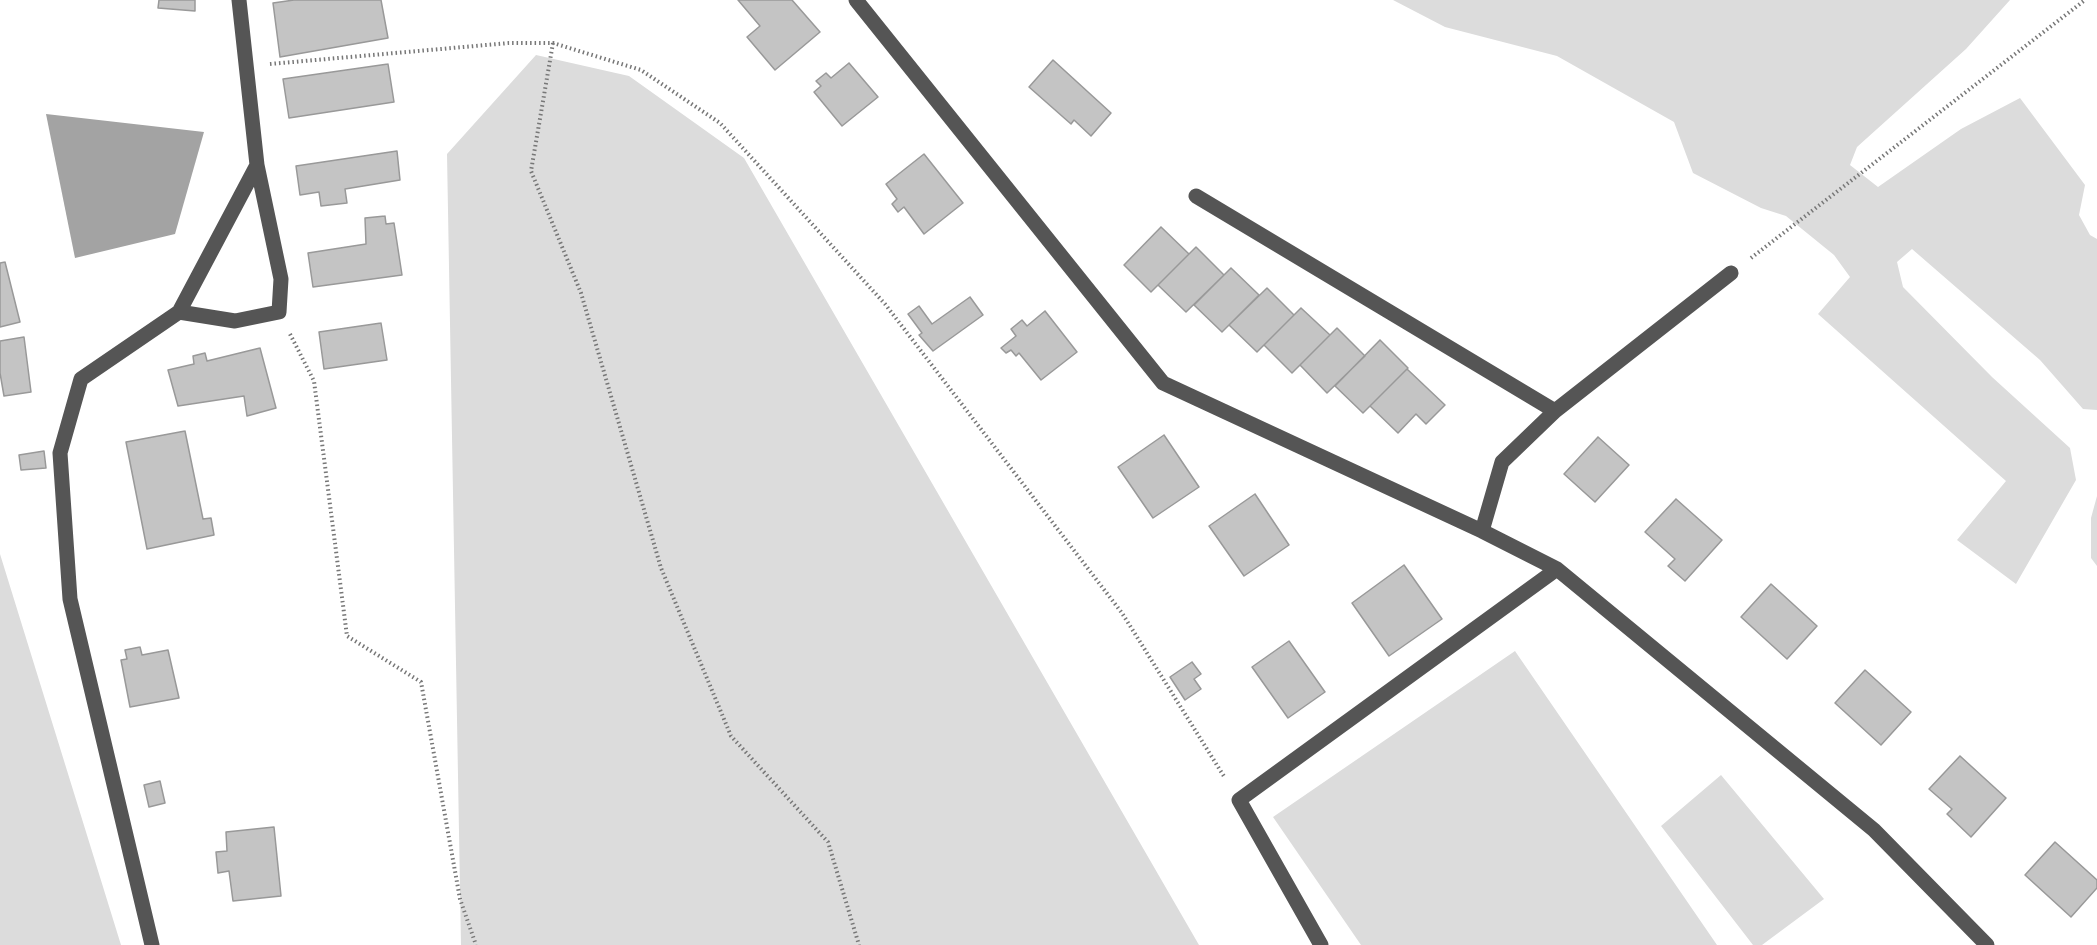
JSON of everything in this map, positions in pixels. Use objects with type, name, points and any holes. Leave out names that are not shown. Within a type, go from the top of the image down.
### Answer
[{"type":"street","points":[[179,312],[235,321],[279,312],[281,279],[257,165],[239,0]]},
{"type":"street","points":[[856,0],[1163,383],[1482,531],[1557,569],[1874,830],[1987,945]]},
{"type":"street","points":[[152,945],[70,599],[60,453],[81,379],[179,312],[257,165]]},
{"type":"street","points":[[1196,196],[1555,411]]},
{"type":"street","points":[[1482,531],[1502,462],[1555,411],[1731,273]]},
{"type":"street","points":[[1322,945],[1239,800],[1557,569]]},
{"type":"path","points":[[1731,273],[2085,0]]},
{"type":"path","points":[[248,66],[509,43],[553,43],[641,70],[720,123],[885,304],[1122,613],[1239,800]]},
{"type":"path","points":[[553,43],[531,171],[581,292],[661,568],[731,736],[828,842],[860,945]]},
{"type":"path","points":[[279,312],[314,381],[347,636],[421,682],[460,899],[476,945]]},
{"type":"shaded area","points":[[1393,0],[2010,0],[1966,49],[1857,147],[1850,165],[1878,187],[1961,129],[2020,98],[2085,185],[2079,215],[2090,235],[2097,239],[2097,410],[2083,409],[2040,360],[1912,249],[1897,262],[1903,287],[1992,377],[2070,448],[2076,480],[2016,584],[1957,540],[2006,481],[1818,314],[1850,277],[1834,255],[1786,216],[1761,208],[1693,173],[1674,122],[1557,56],[1445,27]]},
{"type":"shaded area","points":[[536,55],[629,76],[744,158],[1199,945],[461,945],[447,154]]},
{"type":"shaded area","points":[[46,114],[204,132],[175,234],[75,258]]},
{"type":"shaded area","points":[[2097,496],[2097,566],[2091,558],[2091,518]]},
{"type":"shaded area","points":[[0,554],[121,945],[0,945]]},
{"type":"shaded area","points":[[1515,651],[1717,945],[1361,945],[1273,817]]},
{"type":"shaded area","points":[[1721,775],[1824,899],[1762,945],[1753,945],[1661,826]]},
{"type":"building","points":[[159,0],[195,0],[195,11],[158,8]]},
{"type":"building","points":[[294,0],[381,0],[388,38],[280,57],[273,3]]},
{"type":"building","points":[[738,0],[792,0],[820,32],[775,70],[747,37],[760,26]]},
{"type":"building","points":[[1053,60],[1111,113],[1091,136],[1074,120],[1071,124],[1029,87]]},
{"type":"building","points":[[849,63],[878,97],[842,126],[814,92],[821,86],[816,81],[826,73],[831,78]]},
{"type":"building","points":[[388,64],[394,102],[289,118],[283,79]]},
{"type":"building","points":[[397,151],[400,180],[345,189],[347,203],[321,206],[319,192],[300,195],[296,166]]},
{"type":"building","points":[[924,154],[963,203],[924,234],[904,207],[898,212],[892,204],[897,199],[886,184]]},
{"type":"building","points":[[385,216],[386,224],[394,223],[402,275],[313,287],[308,253],[366,244],[365,218]]},
{"type":"building","points":[[1161,227],[1189,254],[1151,292],[1124,265]]},
{"type":"building","points":[[1196,247],[1224,275],[1186,312],[1158,285]]},
{"type":"building","points":[[5,262],[20,322],[0,327],[0,263]]},
{"type":"building","points":[[1231,268],[1259,295],[1222,332],[1194,305]]},
{"type":"building","points":[[1267,288],[1294,315],[1257,352],[1229,325]]},
{"type":"building","points":[[970,297],[983,315],[933,351],[919,335],[922,333],[908,314],[919,306],[932,324]]},
{"type":"building","points":[[1301,308],[1330,335],[1292,373],[1264,345]]},
{"type":"building","points":[[1045,311],[1077,352],[1041,380],[1019,353],[1016,356],[1011,350],[1006,353],[1001,348],[1016,336],[1011,329],[1022,320],[1027,326]]},
{"type":"building","points":[[381,323],[387,360],[324,369],[319,332]]},
{"type":"building","points":[[1337,328],[1365,356],[1327,393],[1300,365]]},
{"type":"building","points":[[24,337],[31,392],[4,396],[0,373],[0,341]]},
{"type":"building","points":[[1380,340],[1408,368],[1363,413],[1335,386]]},
{"type":"building","points":[[260,348],[276,408],[247,416],[244,396],[178,406],[168,370],[194,364],[193,356],[205,353],[207,361]]},
{"type":"building","points":[[1407,369],[1445,405],[1426,424],[1416,414],[1398,433],[1370,406]]},
{"type":"building","points":[[185,431],[203,519],[211,518],[214,535],[147,549],[126,442]]},
{"type":"building","points":[[1164,435],[1199,487],[1153,518],[1118,467]]},
{"type":"building","points":[[1598,437],[1629,465],[1595,502],[1564,474]]},
{"type":"building","points":[[44,451],[46,468],[21,470],[19,455]]},
{"type":"building","points":[[1255,494],[1289,545],[1244,576],[1209,526]]},
{"type":"building","points":[[1676,499],[1722,540],[1685,581],[1668,566],[1675,559],[1645,532]]},
{"type":"building","points":[[1404,565],[1442,619],[1389,656],[1352,603]]},
{"type":"building","points":[[1771,584],[1817,626],[1787,659],[1741,617]]},
{"type":"building","points":[[1289,641],[1325,692],[1288,718],[1252,667]]},
{"type":"building","points":[[140,647],[142,655],[168,650],[179,698],[130,707],[121,660],[127,659],[125,650]]},
{"type":"building","points":[[1192,662],[1201,674],[1194,679],[1201,689],[1185,700],[1170,677]]},
{"type":"building","points":[[1865,670],[1911,712],[1881,745],[1835,703]]},
{"type":"building","points":[[1960,756],[2006,798],[1971,837],[1947,814],[1952,809],[1929,789]]},
{"type":"building","points":[[160,781],[165,803],[149,807],[144,785]]},
{"type":"building","points":[[274,827],[281,896],[233,901],[229,871],[218,873],[216,852],[227,851],[226,832]]},
{"type":"building","points":[[2055,842],[2097,880],[2097,888],[2071,917],[2025,875]]}]
